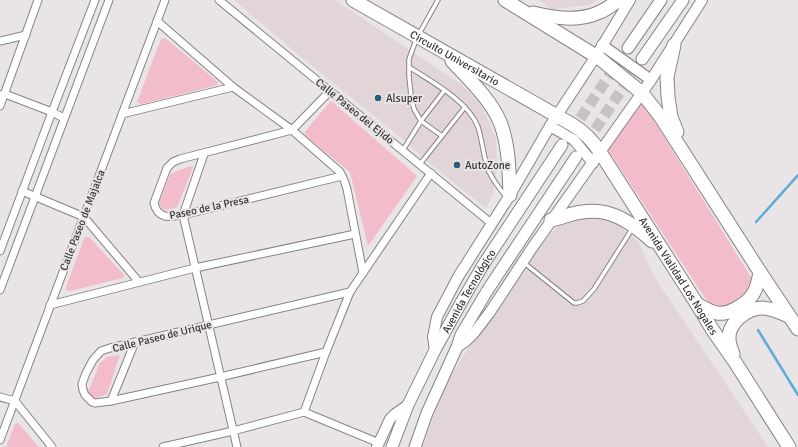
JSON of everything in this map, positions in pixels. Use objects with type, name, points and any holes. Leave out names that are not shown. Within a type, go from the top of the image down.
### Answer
[{"type":"highway","name":"Circuito Universitario","points":[[353,0],[445,52],[554,121]]},
{"type":"highway","points":[[505,0],[596,56],[642,93],[660,116],[798,329]]},
{"type":"highway","points":[[522,10],[549,16],[569,18],[584,17],[600,12],[619,0]]},
{"type":"highway","points":[[674,45],[667,77],[668,97],[671,117],[687,158]]},
{"type":"highway","points":[[445,52],[489,102],[499,120],[506,138],[509,159],[508,197]]},
{"type":"highway","name":"Avenida Vialidad Los Nogales","points":[[554,121],[580,130],[592,141],[600,152],[789,447]]},
{"type":"highway","points":[[551,220],[582,212],[597,211],[607,213],[634,226],[661,249]]},
{"type":"highway","points":[[697,304],[718,313],[729,312],[736,309],[749,300],[754,293],[758,284],[760,272]]},
{"type":"highway","points":[[735,362],[728,339],[730,329],[737,319],[749,311],[761,308],[769,308],[789,316]]},
{"type":"main road","points":[[435,350],[434,337],[438,317],[458,277],[630,0]]},
{"type":"main road","points":[[628,48],[660,0]]},
{"type":"main road","points":[[642,59],[683,0]]},
{"type":"main road","points":[[457,347],[474,333],[490,312],[551,220],[651,80],[702,0]]},
{"type":"main road","points":[[602,45],[651,80]]},
{"type":"main road","points":[[554,121],[574,140],[593,163]]},
{"type":"main road","name":"Avenida Tecnológico","points":[[392,447],[408,405],[435,350],[462,301],[483,265],[562,145]]},
{"type":"main road","name":"Avenida Tecnológico","points":[[415,447],[427,413],[461,335],[487,291],[576,157]]},
{"type":"main road","points":[[378,445],[390,419],[408,405]]},
{"type":"street","points":[[0,106],[2,94],[26,35],[38,0]]},
{"type":"street","points":[[0,251],[95,0]]},
{"type":"street","points":[[0,290],[109,0]]},
{"type":"street","name":"Calle Paseo de Majalca","points":[[0,440],[165,0]]},
{"type":"street","name":"Calle Paseo del Ejido","points":[[219,0],[491,223]]},
{"type":"street","points":[[157,21],[233,86],[292,130],[334,166],[342,176],[347,189],[363,273]]},
{"type":"street","points":[[0,41],[26,35]]},
{"type":"street","points":[[122,114],[233,86]]},
{"type":"street","points":[[292,130],[330,91]]},
{"type":"street","points":[[2,94],[52,112],[64,118]]},
{"type":"street","name":"Paseo de la Presa","points":[[292,130],[173,162],[167,168],[154,203],[155,208],[162,216],[183,215],[342,176]]},
{"type":"street","points":[[204,154],[183,215],[237,447]]},
{"type":"street","points":[[304,412],[350,292],[431,173]]},
{"type":"street","points":[[22,190],[84,217],[139,282]]},
{"type":"street","points":[[50,305],[195,268],[356,234]]},
{"type":"street","name":"Calle Paseo de Urique","points":[[326,352],[111,401],[92,402],[83,390],[82,384],[92,360],[101,351],[208,324],[350,292]]},
{"type":"street","points":[[111,401],[135,342]]},
{"type":"street","points":[[0,396],[15,401],[52,447]]},
{"type":"street","points":[[163,447],[234,431],[304,412],[378,445]]},
{"type":"lane","points":[[438,0],[418,36],[409,59],[409,76],[414,109],[421,121],[442,136]]},
{"type":"lane","points":[[409,68],[461,103],[471,114],[478,126],[487,166],[491,175],[508,197]]},
{"type":"lane","points":[[402,150],[421,121],[444,91]]},
{"type":"lane","points":[[420,164],[465,107]]},
{"type":"lane","points":[[523,262],[574,303],[580,302],[583,301],[594,289],[634,226]]},
{"type":"shaded area","points":[[234,0],[335,0],[463,86],[481,107],[490,123],[496,140],[497,169],[493,193],[486,208],[433,166]]},
{"type":"shaded area","points":[[538,0],[598,0],[589,5],[552,9]]},
{"type":"shaded area","points":[[165,38],[218,82],[217,85],[142,104],[137,102],[161,39]]},
{"type":"shaded area","points":[[641,100],[752,279],[751,291],[744,299],[721,310],[709,304],[607,148]]},
{"type":"shaded area","points":[[331,101],[417,176],[368,246],[350,172],[306,136],[305,132]]},
{"type":"shaded area","points":[[191,166],[193,167],[178,205],[176,208],[164,210],[159,204],[170,175]]},
{"type":"shaded area","points":[[606,215],[638,241],[653,275],[768,447],[422,447],[447,381],[533,250],[567,218]]},
{"type":"shaded area","points":[[85,236],[89,237],[125,276],[123,278],[70,291],[65,290]]},
{"type":"shaded area","points":[[120,355],[107,394],[94,399],[88,392],[100,363],[107,357]]},
{"type":"shaded area","points":[[18,423],[39,447],[6,447],[15,424]]},
{"type":"waterway","points":[[756,222],[798,175]]},
{"type":"waterway","points":[[758,330],[798,395]]},
{"type":"tunnel","points":[[571,132],[628,48]]},
{"type":"tunnel","points":[[577,157],[642,59]]},
{"type":"place","name":"Alsuper","points":[[378,98]]},
{"type":"place","name":"AutoZone","points":[[457,165]]}]
